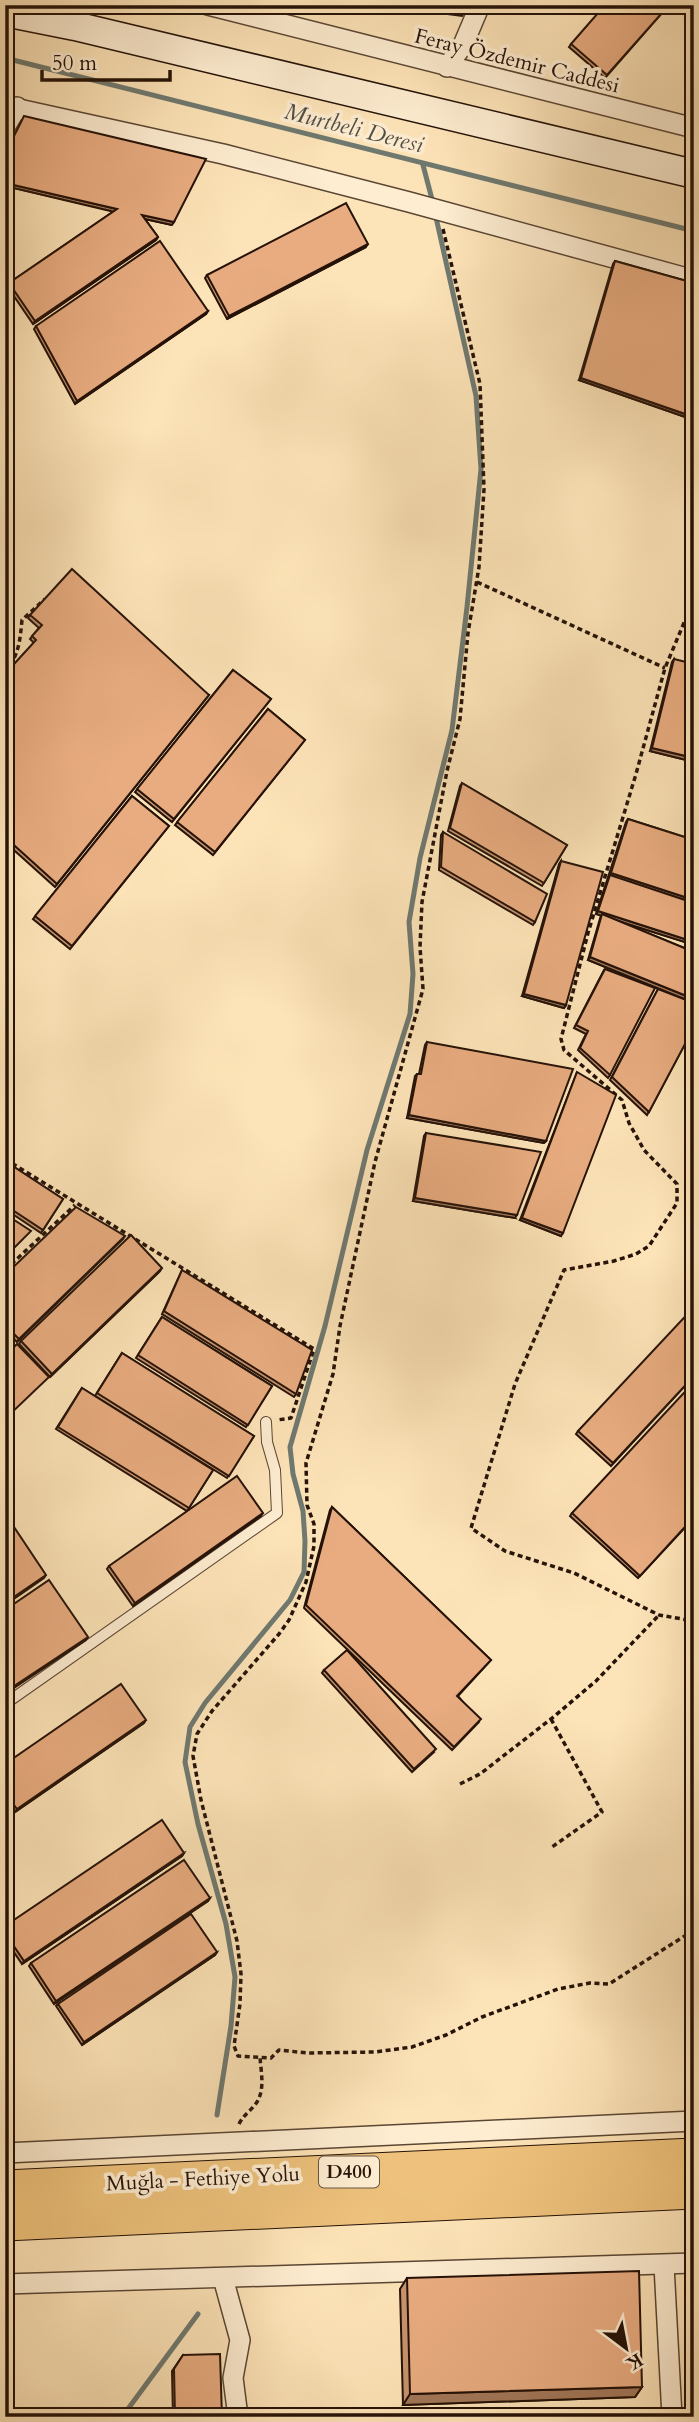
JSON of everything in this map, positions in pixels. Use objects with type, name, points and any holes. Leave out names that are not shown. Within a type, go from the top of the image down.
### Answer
[{"type":"highway","name":"Muğla - Fethiye Yolu","points":[[5,2189],[105,2166],[694,2157]]},
{"type":"highway","name":"Muğla - Fethiye Yolu","points":[[5,2222],[694,2190]]},
{"type":"street","name":"Feray Özdemir Caddesi","points":[[208,5],[694,128]]},
{"type":"street","points":[[447,67],[463,44],[480,5]]},
{"type":"street","points":[[5,12],[694,174]]},
{"type":"street","points":[[5,127],[11,106],[223,154],[694,280]]},
{"type":"street","points":[[5,2154],[105,2166],[236,2143],[694,2121]]},
{"type":"street","points":[[5,2284],[694,2263]]},
{"type":"street","points":[[664,2265],[672,2417]]},
{"type":"street","points":[[223,2278],[240,2340],[233,2378],[238,2417]]},
{"type":"lane","points":[[5,1703],[277,1513],[275,1470],[267,1442],[266,1422]]},
{"type":"path","points":[[440,211],[480,384],[485,489],[477,582],[468,633],[460,719],[447,771],[422,902],[420,947],[423,989],[375,1163],[340,1326],[333,1374],[306,1463],[307,1505],[314,1524],[314,1546],[306,1582],[289,1620],[279,1634],[212,1711],[197,1734],[193,1756],[201,1800],[237,1941],[241,1974],[234,2046],[238,2056],[271,2058],[279,2050],[308,2053],[375,2052],[412,2047],[558,1989],[590,1983],[609,1984],[694,1930]]},
{"type":"path","points":[[477,582],[665,668]]},
{"type":"path","points":[[5,672],[19,650],[22,620],[44,599]]},
{"type":"path","points":[[694,599],[665,668],[588,933],[561,1039],[564,1050],[622,1100],[629,1123],[644,1150],[677,1184],[677,1203],[649,1246],[636,1254],[564,1270],[514,1384],[471,1528],[505,1551],[573,1573],[659,1615],[694,1621]]},
{"type":"path","points":[[5,1159],[314,1349],[291,1418],[266,1422]]},
{"type":"path","points":[[5,1270],[75,1204]]},
{"type":"path","points":[[460,1784],[480,1774],[596,1681],[659,1615]]},
{"type":"path","points":[[551,1719],[602,1812],[552,1847]]},
{"type":"path","points":[[236,2143],[237,2127],[245,2113],[256,2105],[262,2091],[260,2057]]},
{"type":"building","points":[[465,5],[464,13],[419,7]]},
{"type":"building","points":[[605,5],[669,5],[607,75],[571,44]]},
{"type":"building","points":[[24,116],[206,159],[174,222],[142,215],[158,237],[35,321],[9,283],[117,209],[5,183],[5,154]]},
{"type":"building","points":[[346,203],[368,244],[229,316],[207,275]]},
{"type":"building","points":[[160,241],[208,311],[77,401],[36,326]]},
{"type":"building","points":[[615,261],[694,283],[694,417],[581,378]]},
{"type":"building","points":[[72,569],[209,695],[57,884],[5,837],[5,674],[36,640],[32,636],[42,625],[30,615]]},
{"type":"building","points":[[674,659],[694,664],[694,758],[652,748]]},
{"type":"building","points":[[233,670],[271,699],[174,819],[137,789]]},
{"type":"building","points":[[268,709],[305,740],[215,852],[177,822]]},
{"type":"building","points":[[462,783],[567,845],[544,883],[450,828]]},
{"type":"building","points":[[132,796],[169,826],[72,946],[35,916]]},
{"type":"building","points":[[628,819],[694,840],[694,900],[611,873]]},
{"type":"building","points":[[443,832],[547,894],[535,922],[441,867]]},
{"type":"building","points":[[561,861],[603,872],[566,1005],[524,994]]},
{"type":"building","points":[[610,875],[694,903],[694,942],[598,911]]},
{"type":"building","points":[[602,914],[694,952],[694,999],[590,957]]},
{"type":"building","points":[[605,969],[655,988],[610,1075],[580,1048],[588,1031],[576,1025]]},
{"type":"building","points":[[658,989],[694,1003],[694,1027],[649,1112],[612,1077]]},
{"type":"building","points":[[427,1042],[573,1069],[546,1141],[409,1115]]},
{"type":"building","points":[[577,1072],[616,1095],[563,1233],[522,1218]]},
{"type":"building","points":[[426,1133],[541,1152],[517,1215],[415,1198]]},
{"type":"building","points":[[5,1161],[63,1199],[43,1230],[5,1205]]},
{"type":"building","points":[[76,1207],[125,1236],[19,1339],[5,1325],[5,1275]]},
{"type":"building","points":[[5,1214],[31,1231],[5,1257]]},
{"type":"building","points":[[131,1235],[162,1268],[52,1374],[21,1341]]},
{"type":"building","points":[[182,1270],[312,1350],[296,1394],[164,1311]]},
{"type":"building","points":[[694,1307],[694,1376],[613,1463],[578,1431]]},
{"type":"building","points":[[162,1317],[272,1386],[248,1425],[138,1355]]},
{"type":"building","points":[[17,1344],[49,1377],[5,1419],[5,1356]]},
{"type":"building","points":[[122,1353],[254,1436],[229,1476],[97,1393]]},
{"type":"building","points":[[694,1382],[694,1517],[640,1576],[572,1513]]},
{"type":"building","points":[[82,1388],[213,1470],[189,1508],[58,1427]]},
{"type":"building","points":[[237,1476],[263,1513],[135,1603],[109,1566]]},
{"type":"building","points":[[332,1507],[491,1660],[457,1696],[481,1719],[454,1747],[306,1605]]},
{"type":"building","points":[[8,1518],[46,1575],[5,1603],[5,1520]]},
{"type":"building","points":[[49,1580],[88,1637],[5,1692],[5,1610]]},
{"type":"building","points":[[347,1650],[436,1749],[414,1769],[324,1670]]},
{"type":"building","points":[[121,1684],[146,1720],[17,1809],[5,1793],[5,1764]]},
{"type":"building","points":[[162,1820],[184,1853],[24,1961],[5,1933],[5,1926]]},
{"type":"building","points":[[184,1860],[210,1898],[56,2001],[31,1963]]},
{"type":"building","points":[[191,1914],[217,1952],[84,2042],[58,2004]]},
{"type":"building","points":[[639,2271],[642,2387],[410,2394],[407,2278]]},
{"type":"building","points":[[220,2354],[222,2417],[175,2417],[174,2369],[183,2355]]},
{"type":"waterway","name":"Murtbeli Deresi","points":[[5,58],[694,231]]},
{"type":"waterway","points":[[423,165],[433,203]]},
{"type":"waterway","points":[[217,2115],[231,2026],[235,1977],[226,1924],[198,1824],[185,1762],[190,1727],[205,1703],[290,1600],[304,1572],[303,1511],[293,1474],[290,1447],[325,1326],[367,1150],[410,1014],[413,974],[409,922],[420,858],[452,730],[467,607],[481,469],[476,396],[435,213]]},
{"type":"waterway","points":[[122,2417],[198,2314]]}]
